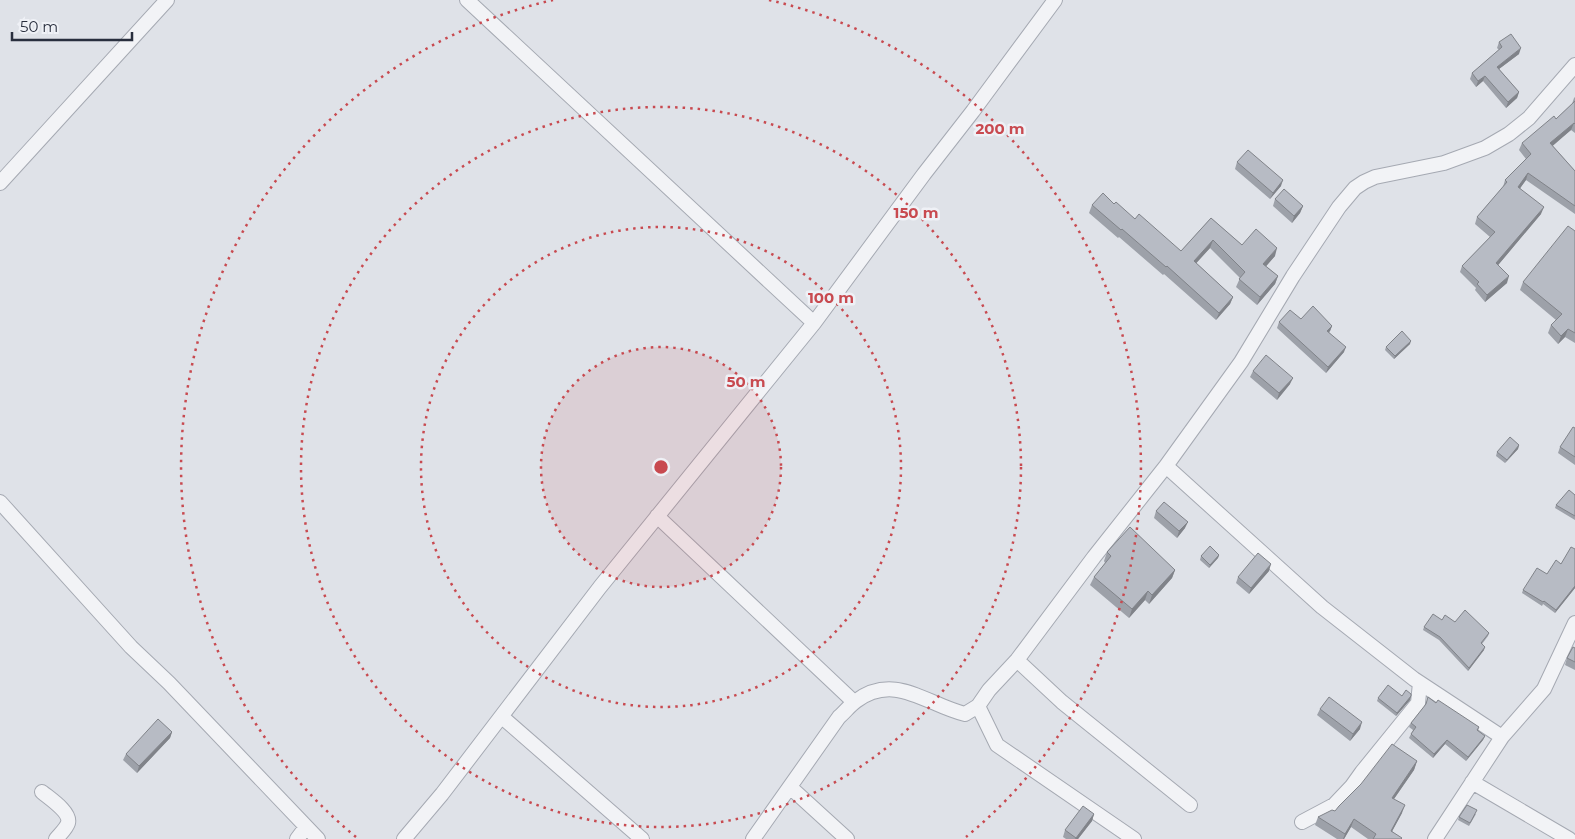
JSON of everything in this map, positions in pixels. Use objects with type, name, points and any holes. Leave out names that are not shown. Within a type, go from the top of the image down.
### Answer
[{"type":"street","points":[[0,183],[167,0]]},
{"type":"street","points":[[467,0],[814,323]]},
{"type":"street","points":[[404,839],[502,717],[600,587],[814,323],[1055,0]]},
{"type":"street","points":[[753,839],[839,717],[854,702],[866,694],[880,689],[896,689],[965,714],[978,706],[989,690],[1017,660],[1094,557],[1166,466],[1241,362],[1339,207],[1355,188],[1375,178],[1444,163],[1485,148],[1509,134],[1529,118],[1575,65]]},
{"type":"street","points":[[1166,466],[1322,607],[1420,684],[1502,737]]},
{"type":"street","points":[[0,502],[131,647],[169,682],[318,839]]},
{"type":"street","points":[[657,516],[854,702]]},
{"type":"street","points":[[1435,839],[1502,737],[1544,689],[1575,623]]},
{"type":"street","points":[[1017,660],[1062,702],[1190,805]]},
{"type":"street","points":[[1302,822],[1334,805],[1352,786],[1418,703],[1420,684]]},
{"type":"street","points":[[978,706],[997,745],[1134,839]]},
{"type":"street","points":[[502,717],[642,839]]},
{"type":"street","points":[[1472,782],[1569,839]]},
{"type":"street","points":[[790,787],[847,839]]},
{"type":"street","points":[[42,792],[61,808],[68,818],[68,823],[56,839]]},
{"type":"street","points":[[297,839],[306,827]]},
{"type":"building","points":[[1511,34],[1521,48],[1497,67],[1519,92],[1508,102],[1485,76],[1478,81],[1472,73],[1502,47],[1499,42]]},
{"type":"building","points":[[1575,101],[1575,124],[1550,143],[1575,171],[1575,206],[1528,173],[1518,187],[1544,207],[1496,263],[1509,276],[1487,295],[1477,284],[1479,282],[1462,266],[1495,232],[1477,217],[1507,182],[1505,180],[1531,154],[1522,143],[1554,116],[1556,119]]},
{"type":"building","points":[[1248,150],[1283,180],[1273,193],[1237,162]]},
{"type":"building","points":[[1284,189],[1303,206],[1294,216],[1275,199]]},
{"type":"building","points":[[1103,193],[1114,204],[1116,202],[1135,219],[1139,214],[1181,251],[1211,218],[1242,245],[1256,229],[1277,248],[1263,264],[1278,276],[1260,297],[1239,279],[1245,272],[1213,240],[1194,261],[1233,297],[1219,313],[1167,266],[1092,205]]},
{"type":"building","points":[[1568,226],[1575,231],[1575,333],[1568,329],[1561,336],[1551,325],[1562,314],[1523,282]]},
{"type":"building","points":[[1313,306],[1332,326],[1327,331],[1346,347],[1328,367],[1279,322],[1290,310],[1301,319]]},
{"type":"building","points":[[1402,331],[1411,341],[1395,356],[1386,347]]},
{"type":"building","points":[[1266,355],[1293,378],[1279,393],[1253,371]]},
{"type":"building","points":[[1573,427],[1575,428],[1575,457],[1560,447]]},
{"type":"building","points":[[1510,437],[1519,445],[1507,460],[1497,452]]},
{"type":"building","points":[[1569,490],[1575,495],[1575,516],[1556,505]]},
{"type":"building","points":[[1164,502],[1188,522],[1179,531],[1156,511]]},
{"type":"building","points":[[1130,527],[1175,570],[1152,595],[1148,591],[1132,609],[1094,577],[1111,556],[1107,552]]},
{"type":"building","points":[[1210,546],[1219,555],[1210,565],[1201,556]]},
{"type":"building","points":[[1571,547],[1575,549],[1575,586],[1556,610],[1523,590],[1537,568],[1547,574],[1556,560],[1561,564]]},
{"type":"building","points":[[1258,553],[1271,564],[1251,588],[1238,577]]},
{"type":"building","points":[[1465,610],[1489,633],[1481,643],[1485,647],[1469,668],[1440,637],[1424,627],[1433,614],[1442,620],[1445,615],[1455,622]]},
{"type":"building","points":[[1573,647],[1575,648],[1575,662],[1567,658]]},
{"type":"building","points":[[1388,685],[1402,696],[1406,690],[1411,694],[1397,713],[1378,698]]},
{"type":"building","points":[[1329,697],[1362,722],[1353,734],[1320,709]]},
{"type":"building","points":[[1428,697],[1436,703],[1438,700],[1479,727],[1477,730],[1485,736],[1468,757],[1447,740],[1434,754],[1411,734],[1416,727],[1411,723],[1426,704]]},
{"type":"building","points":[[158,719],[172,732],[139,766],[126,754]]},
{"type":"building","points":[[1392,744],[1417,761],[1392,798],[1405,805],[1391,831],[1401,839],[1373,839],[1376,834],[1354,819],[1345,834],[1318,817],[1332,810],[1335,811],[1361,784]]},
{"type":"building","points":[[1467,805],[1477,810],[1470,823],[1459,817]]},
{"type":"building","points":[[1083,806],[1094,814],[1076,838],[1065,830]]}]
